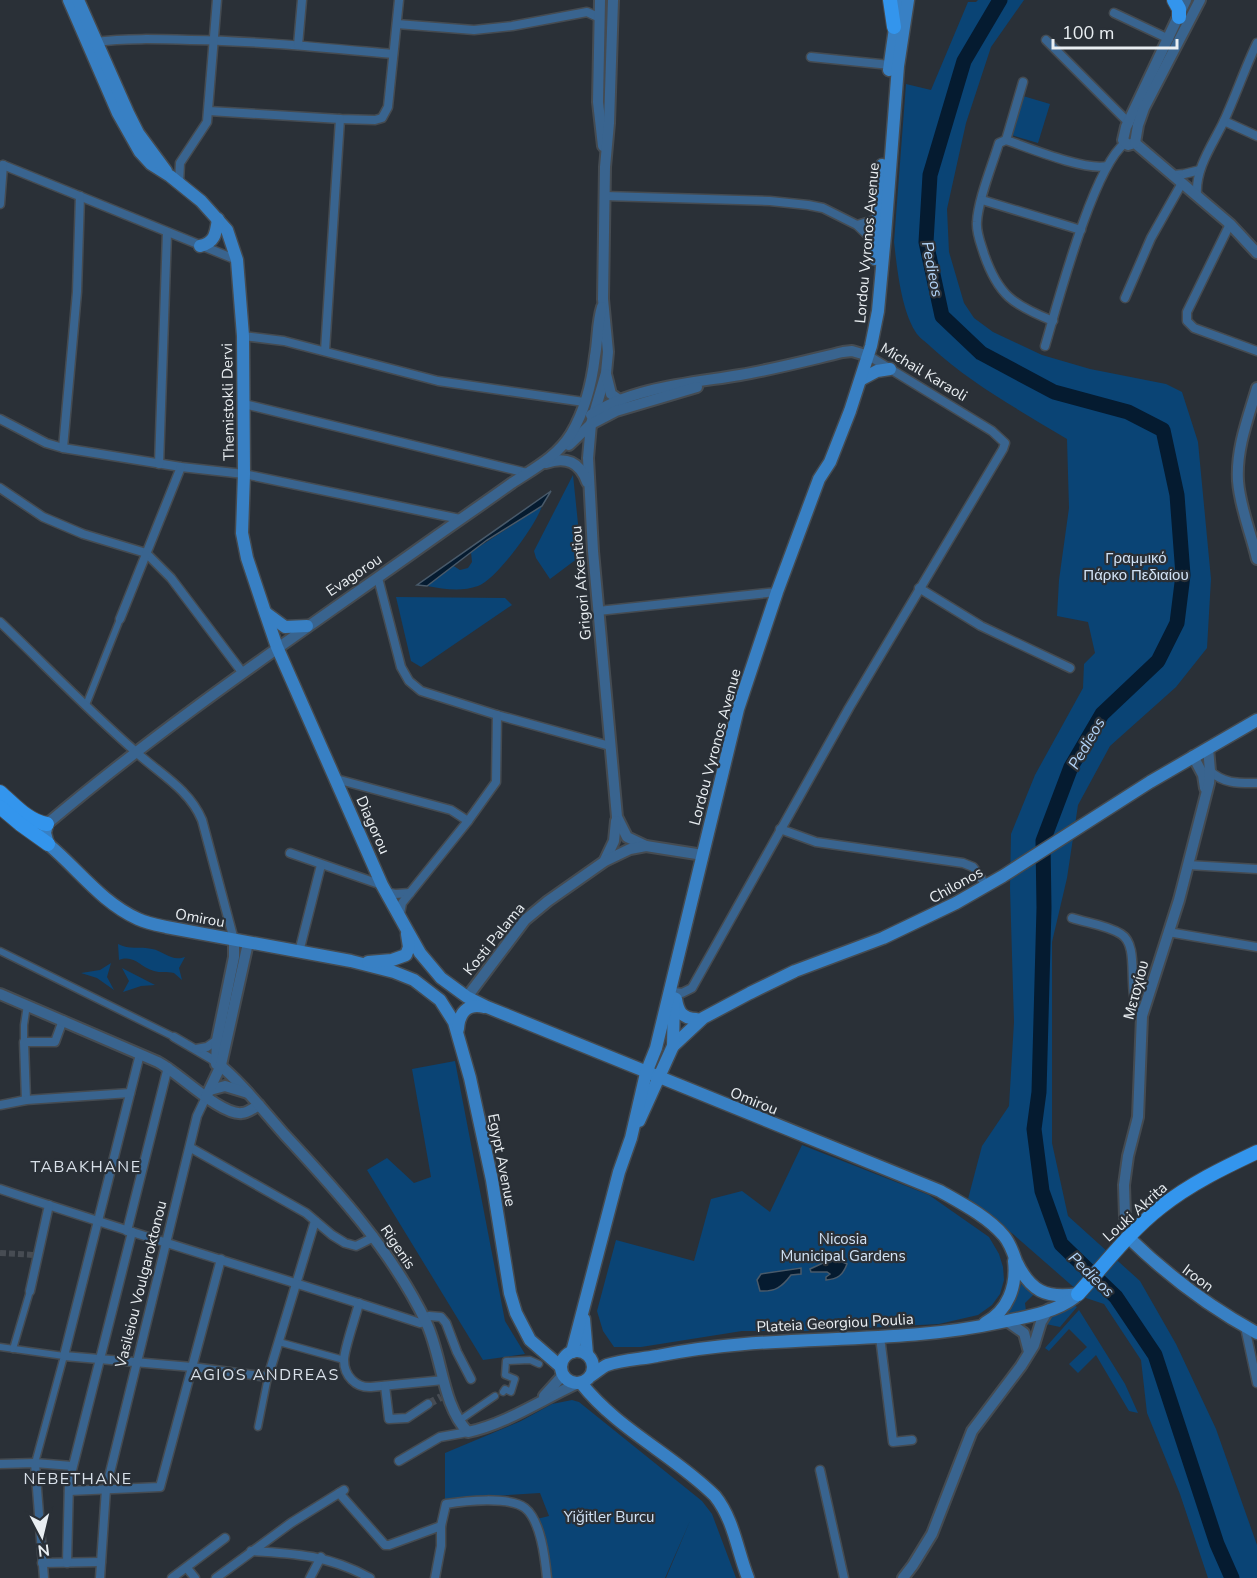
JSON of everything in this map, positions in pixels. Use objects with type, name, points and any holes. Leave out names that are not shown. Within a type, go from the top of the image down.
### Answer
[{"type":"main road","name":"Themistokli Dervi","points":[[69,0],[138,133],[175,180],[201,201],[227,230],[237,260],[243,336],[242,520],[244,545],[277,647]]},
{"type":"main road","name":"Themistokli Dervi","points":[[78,0],[92,42]]},
{"type":"main road","points":[[890,0],[894,27]]},
{"type":"main road","name":"Lordou Vyronos Avenue","points":[[819,479],[830,462],[862,379],[876,243],[890,65],[899,0]]},
{"type":"main road","name":"Lordou Vyronos Avenue","points":[[631,1138],[646,1073],[656,1048],[738,709],[777,592],[819,479],[822,459],[865,354],[878,311],[897,73],[908,0]]},
{"type":"main road","points":[[1174,0],[1179,9],[1179,17]]},
{"type":"main road","points":[[200,246],[212,241],[216,234],[218,219]]},
{"type":"main road","points":[[862,379],[878,371],[890,369]]},
{"type":"main road","points":[[265,612],[285,627],[307,626]]},
{"type":"main road","name":"Diagorou","points":[[277,647],[384,889],[420,953],[441,978],[467,997]]},
{"type":"main road","points":[[1208,748],[1255,721]]},
{"type":"main road","name":"Chilonos","points":[[656,1048],[673,1031],[795,971],[883,938],[925,919],[1003,876],[1208,748]]},
{"type":"main road","points":[[0,792],[28,816],[47,824],[45,833],[48,844]]},
{"type":"main road","points":[[0,807],[48,844]]},
{"type":"main road","name":"Omirou","points":[[48,844],[99,895],[141,921],[351,961],[394,972]]},
{"type":"main road","points":[[351,961],[377,961],[406,955],[409,947],[407,930]]},
{"type":"main road","name":"Lordou Vyronos Avenue","points":[[631,1138],[673,1046],[672,1007],[677,958]]},
{"type":"main road","name":"Egypt Avenue","points":[[394,972],[414,980],[429,990],[445,1006],[458,1033],[492,1180],[510,1293],[516,1314],[530,1341],[562,1371]]},
{"type":"main road","points":[[429,990],[444,996],[467,997]]},
{"type":"main road","points":[[674,992],[681,1015],[688,1018],[699,1018]]},
{"type":"main road","name":"Omirou","points":[[467,997],[646,1073],[940,1191],[1000,1232],[1006,1239],[1024,1276],[1040,1291],[1055,1296],[1079,1293]]},
{"type":"main road","points":[[458,1033],[459,1017],[464,1011],[475,1005],[487,1007]]},
{"type":"main road","points":[[673,1046],[699,1018]]},
{"type":"main road","points":[[572,1352],[619,1172],[631,1138]]},
{"type":"main road","name":"Louki Akrita","points":[[1079,1293],[1114,1251],[1159,1208],[1189,1187],[1257,1151]]},
{"type":"main road","name":"Iroon","points":[[1130,1235],[1179,1283],[1202,1300],[1257,1333]]},
{"type":"main road","points":[[976,1327],[997,1315],[1010,1296],[1015,1276],[1013,1254]]},
{"type":"main road","name":"Plateia Georgiou Poulia","points":[[583,1381],[608,1365],[698,1348],[742,1343],[930,1334],[976,1327],[1049,1309],[1068,1302],[1079,1293]]},
{"type":"main road","points":[[583,1381],[593,1365],[586,1354],[584,1308]]},
{"type":"main road","points":[[583,1381],[570,1382],[562,1371],[564,1358],[572,1352],[586,1354]]},
{"type":"main road","points":[[583,1381],[595,1401],[715,1496],[723,1506],[731,1524],[748,1578]]},
{"type":"street","points":[[175,180],[180,163],[203,131],[209,111],[217,0]]},
{"type":"street","points":[[298,45],[302,0]]},
{"type":"street","points":[[209,111],[340,119],[375,120],[382,118],[388,107],[399,0]]},
{"type":"street","points":[[600,0],[598,102],[605,167]]},
{"type":"street","points":[[603,305],[605,167],[609,123],[613,0]]},
{"type":"street","points":[[1130,136],[1186,0]]},
{"type":"street","points":[[1045,345],[1081,231],[1107,166],[1137,125],[1200,0]]},
{"type":"street","points":[[397,24],[462,30],[495,29],[587,12],[600,18]]},
{"type":"street","points":[[1114,13],[1169,39]]},
{"type":"street","points":[[92,42],[143,39],[213,40],[393,54]]},
{"type":"street","points":[[1046,40],[1130,136],[1230,224],[1257,253]]},
{"type":"street","points":[[1197,195],[1200,170],[1256,46]]},
{"type":"street","points":[[811,57],[890,65]]},
{"type":"street","points":[[1006,140],[1023,82]]},
{"type":"street","points":[[325,351],[340,119]]},
{"type":"street","points":[[1224,121],[1257,136]]},
{"type":"street","points":[[1053,321],[1016,304],[1007,297],[994,280],[977,229],[978,215],[999,143],[1006,140],[1086,165],[1107,166]]},
{"type":"street","points":[[0,204],[2,162],[166,233],[237,260]]},
{"type":"street","points":[[1172,175],[1200,170]]},
{"type":"street","points":[[1125,298],[1151,238],[1182,183]]},
{"type":"street","points":[[63,448],[77,292],[80,196]]},
{"type":"street","points":[[605,196],[790,202],[823,208],[857,225],[876,243]]},
{"type":"street","points":[[982,200],[1081,231]]},
{"type":"street","points":[[857,225],[878,219]]},
{"type":"street","points":[[1230,224],[1187,312],[1187,321],[1194,328],[1257,351]]},
{"type":"street","points":[[159,464],[166,233]]},
{"type":"street","name":"Grigori Afxentiou","points":[[603,305],[608,340],[604,377],[592,419],[588,446],[589,492],[616,817]]},
{"type":"street","name":"Evagorou","points":[[47,824],[135,752],[242,672],[547,461],[571,434],[584,402],[593,368],[603,305]]},
{"type":"street","points":[[243,336],[284,341],[438,381],[584,402],[593,398],[604,377]]},
{"type":"street","name":"Michail Karaoli","points":[[571,434],[621,400],[686,383],[782,367],[843,352],[865,354],[992,431],[1005,443],[1001,454],[920,588]]},
{"type":"street","name":"Michail Karaoli","points":[[547,461],[566,447],[592,419],[737,375]]},
{"type":"street","points":[[604,377],[611,394],[621,400]]},
{"type":"street","points":[[1257,388],[1243,435],[1239,462],[1240,494],[1255,538],[1257,559]]},
{"type":"street","points":[[244,404],[527,473]]},
{"type":"street","points":[[0,419],[46,443],[63,448],[159,464],[244,474],[460,519]]},
{"type":"street","points":[[547,461],[561,459],[573,462],[584,475],[589,492]]},
{"type":"street","points":[[86,705],[181,467]]},
{"type":"street","points":[[0,488],[43,517],[83,534],[147,553],[171,578],[242,672]]},
{"type":"street","points":[[378,578],[401,667],[409,681],[421,691],[497,715],[610,746]]},
{"type":"street","points":[[674,992],[682,993],[692,988],[780,829],[920,588],[981,626],[1070,668]]},
{"type":"street","points":[[598,611],[777,592]]},
{"type":"street","points":[[0,622],[135,752],[183,791],[197,809],[234,940],[234,957],[217,1041],[218,1063]]},
{"type":"street","points":[[399,914],[402,903],[468,821],[496,782],[497,715]]},
{"type":"street","name":"Μετοχίου","points":[[1130,1235],[1125,1217],[1124,1185],[1128,1156],[1138,1117],[1142,1016],[1179,900],[1206,794],[1210,771],[1208,748]]},
{"type":"street","name":"Μετοχίου","points":[[1193,756],[1203,775],[1206,794]]},
{"type":"street","points":[[1210,771],[1227,781],[1257,783]]},
{"type":"street","points":[[336,779],[451,810],[468,821]]},
{"type":"street","points":[[616,817],[621,830],[627,837],[646,846]]},
{"type":"street","points":[[605,861],[614,841],[616,817]]},
{"type":"street","points":[[780,829],[816,842],[963,863],[975,870],[986,885]]},
{"type":"street","name":"Kosti Palama","points":[[467,997],[530,916],[605,861],[630,849],[646,846],[703,855]]},
{"type":"street","points":[[290,854],[395,894],[410,893]]},
{"type":"street","points":[[299,951],[321,865]]},
{"type":"street","points":[[1188,865],[1257,868]]},
{"type":"street","points":[[1072,918],[1118,932],[1126,939],[1131,949],[1134,999],[1142,1016]]},
{"type":"street","points":[[1168,932],[1257,947]]},
{"type":"street","points":[[218,1063],[248,943]]},
{"type":"street","points":[[0,951],[196,1048],[218,1063]]},
{"type":"street","points":[[0,994],[168,1067],[237,1113],[245,1113],[259,1105]]},
{"type":"street","points":[[26,1100],[24,1025],[27,1005]]},
{"type":"street","points":[[24,1042],[56,1042],[63,1020]]},
{"type":"street","points":[[228,1029],[229,1058],[236,1080]]},
{"type":"street","points":[[196,1048],[207,1047],[217,1041]]},
{"type":"street","points":[[44,1578],[35,1463],[140,1054]]},
{"type":"street","name":"Vasileiou Voulgaroktonou","points":[[99,1578],[106,1489],[197,1116],[216,1077],[218,1063]]},
{"type":"street","name":"Rigenis","points":[[218,1063],[259,1105],[374,1237],[425,1320],[439,1356],[444,1380],[444,1395],[468,1431]]},
{"type":"street","points":[[67,1563],[72,1466],[100,1358],[168,1067]]},
{"type":"street","points":[[208,1094],[225,1086],[248,1093]]},
{"type":"street","points":[[0,1105],[26,1100],[130,1093]]},
{"type":"street","points":[[191,1148],[306,1213],[332,1235],[351,1246],[360,1245],[374,1237]]},
{"type":"street","points":[[0,1189],[420,1323],[429,1316],[441,1317],[446,1323],[471,1379]]},
{"type":"street","points":[[13,1349],[30,1291],[49,1205]]},
{"type":"street","points":[[258,1427],[268,1377],[315,1221]]},
{"type":"street","points":[[69,1491],[160,1487],[221,1259]]},
{"type":"street","points":[[359,1303],[344,1360],[350,1378],[359,1386],[385,1386],[444,1380]]},
{"type":"street","points":[[903,1578],[928,1542],[972,1431],[1021,1366],[1037,1338],[1041,1322],[1049,1309]]},
{"type":"street","points":[[1007,1321],[1024,1333],[1029,1352]]},
{"type":"street","points":[[1245,1327],[1257,1383]]},
{"type":"street","points":[[880,1337],[893,1442],[912,1440]]},
{"type":"street","points":[[279,1342],[344,1360]]},
{"type":"street","points":[[0,1347],[64,1356],[192,1367],[268,1377]]},
{"type":"street","points":[[503,1392],[505,1389],[511,1392],[516,1382],[515,1379],[505,1375],[506,1361],[530,1360],[538,1364]]},
{"type":"street","points":[[539,1401],[562,1371]]},
{"type":"street","points":[[399,1461],[441,1437],[480,1429],[583,1381]]},
{"type":"street","points":[[385,1386],[389,1419],[407,1418],[428,1404]]},
{"type":"street","points":[[463,1418],[495,1396]]},
{"type":"street","points":[[0,1464],[35,1463],[72,1466]]},
{"type":"street","points":[[820,1470],[844,1578]]},
{"type":"street","points":[[216,1578],[291,1523],[342,1492],[385,1545],[441,1526]]},
{"type":"street","points":[[435,1578],[446,1504],[469,1501],[507,1502],[523,1506],[530,1514],[539,1535],[547,1578]]},
{"type":"street","points":[[172,1578],[225,1538]]},
{"type":"street","points":[[251,1551],[321,1557],[370,1578]]},
{"type":"street","points":[[309,1578],[321,1557]]},
{"type":"street","points":[[42,1563],[101,1562]]},
{"type":"street","points":[[188,1568],[195,1578]]},
{"type":"green space","name":"Γραμμικό Πάρκο Πεδιαίου","points":[[1024,0],[991,47],[966,123],[947,209],[949,252],[964,303],[974,318],[993,332],[1042,355],[1090,369],[1166,384],[1182,392],[1198,442],[1211,579],[1207,648],[1176,687],[1110,746],[1078,805],[1067,878],[1052,942],[1052,1143],[1068,1216],[1140,1281],[1176,1344],[1216,1429],[1257,1545],[1257,1578],[1208,1578],[1180,1494],[1147,1413],[1141,1360],[1104,1304],[1086,1298],[1013,1234],[968,1199],[982,1146],[1009,1106],[1014,1022],[1010,888],[1011,834],[1035,775],[1083,688],[1084,664],[1095,653],[1088,622],[1057,616],[1059,580],[1069,508],[1067,439],[979,385],[922,339],[910,322],[900,288],[894,242],[906,84],[931,90],[968,2]]},
{"type":"green space","points":[[1023,96],[1050,104],[1038,143],[1011,135]]},
{"type":"green space","points":[[573,475],[582,555],[550,579],[534,551]]},
{"type":"green space","points":[[542,506],[532,526],[514,551],[486,582],[465,589],[427,586],[452,565],[460,570],[468,568],[472,562],[471,552]]},
{"type":"green space","points":[[396,597],[505,598],[512,605],[421,667],[411,661]]},
{"type":"green space","points":[[118,944],[126,947],[152,949],[176,958],[185,957],[179,968],[182,980],[174,973],[154,971],[129,959],[119,960]]},
{"type":"green space","points":[[111,963],[107,977],[114,990],[97,978],[81,973],[100,970]]},
{"type":"green space","points":[[122,968],[155,985],[141,986],[123,992],[129,981]]},
{"type":"green space","points":[[455,1061],[505,1321],[525,1354],[483,1360],[367,1170],[387,1158],[414,1183],[431,1177],[412,1069]]},
{"type":"green space","name":"Nicosia Municipal Gardens","points":[[802,1145],[929,1195],[989,1237],[999,1254],[1004,1280],[1000,1294],[992,1305],[978,1315],[939,1324],[806,1331],[742,1331],[641,1347],[614,1347],[603,1331],[597,1311],[616,1240],[694,1261],[711,1199],[742,1191],[770,1212]]},
{"type":"green space","points":[[1023,1281],[1034,1294],[1025,1303],[1026,1311],[1006,1315]]},
{"type":"green space","points":[[1074,1305],[1077,1307],[1060,1327],[1046,1324],[1049,1316]]},
{"type":"green space","points":[[1079,1310],[1125,1384],[1138,1413],[1129,1411],[1096,1355],[1078,1373],[1069,1364],[1087,1347],[1069,1329],[1049,1351],[1045,1348]]},
{"type":"green space","name":"Yiğitler Burcu","points":[[572,1400],[579,1402],[702,1501],[712,1514],[736,1578],[666,1578],[690,1521],[665,1578],[550,1578],[533,1520],[549,1516],[540,1493],[445,1499],[445,1453],[521,1421],[552,1404]]},
{"type":"shaded area","points":[[551,491],[542,506],[487,540],[427,586],[417,585]]},
{"type":"shaded area","points":[[834,1258],[847,1264],[842,1274],[834,1279],[826,1280],[830,1274],[827,1272],[811,1272],[810,1269]]},
{"type":"shaded area","points":[[801,1268],[801,1274],[791,1275],[778,1288],[760,1291],[757,1280],[761,1274]]},
{"type":"waterway","name":"Pedieos","points":[[1000,0],[964,61],[930,175],[926,242],[942,316],[981,353],[1054,392],[1128,412],[1163,430],[1177,495],[1183,575],[1177,623],[1158,661],[1102,714],[1071,767],[1043,841],[1044,908],[1039,1092],[1034,1129],[1042,1191],[1061,1244],[1116,1297],[1155,1355],[1217,1544],[1232,1578]]},
{"type":"tunnel","points":[[0,1253],[35,1255]]},
{"type":"tunnel","points":[[428,1404],[441,1397]]},
{"type":"district","name":"TABAKHANE","points":[[86,1166]]},
{"type":"district","name":"AGIOS ANDREAS","points":[[265,1374]]},
{"type":"district","name":"NEBETHANE","points":[[78,1478]]}]
